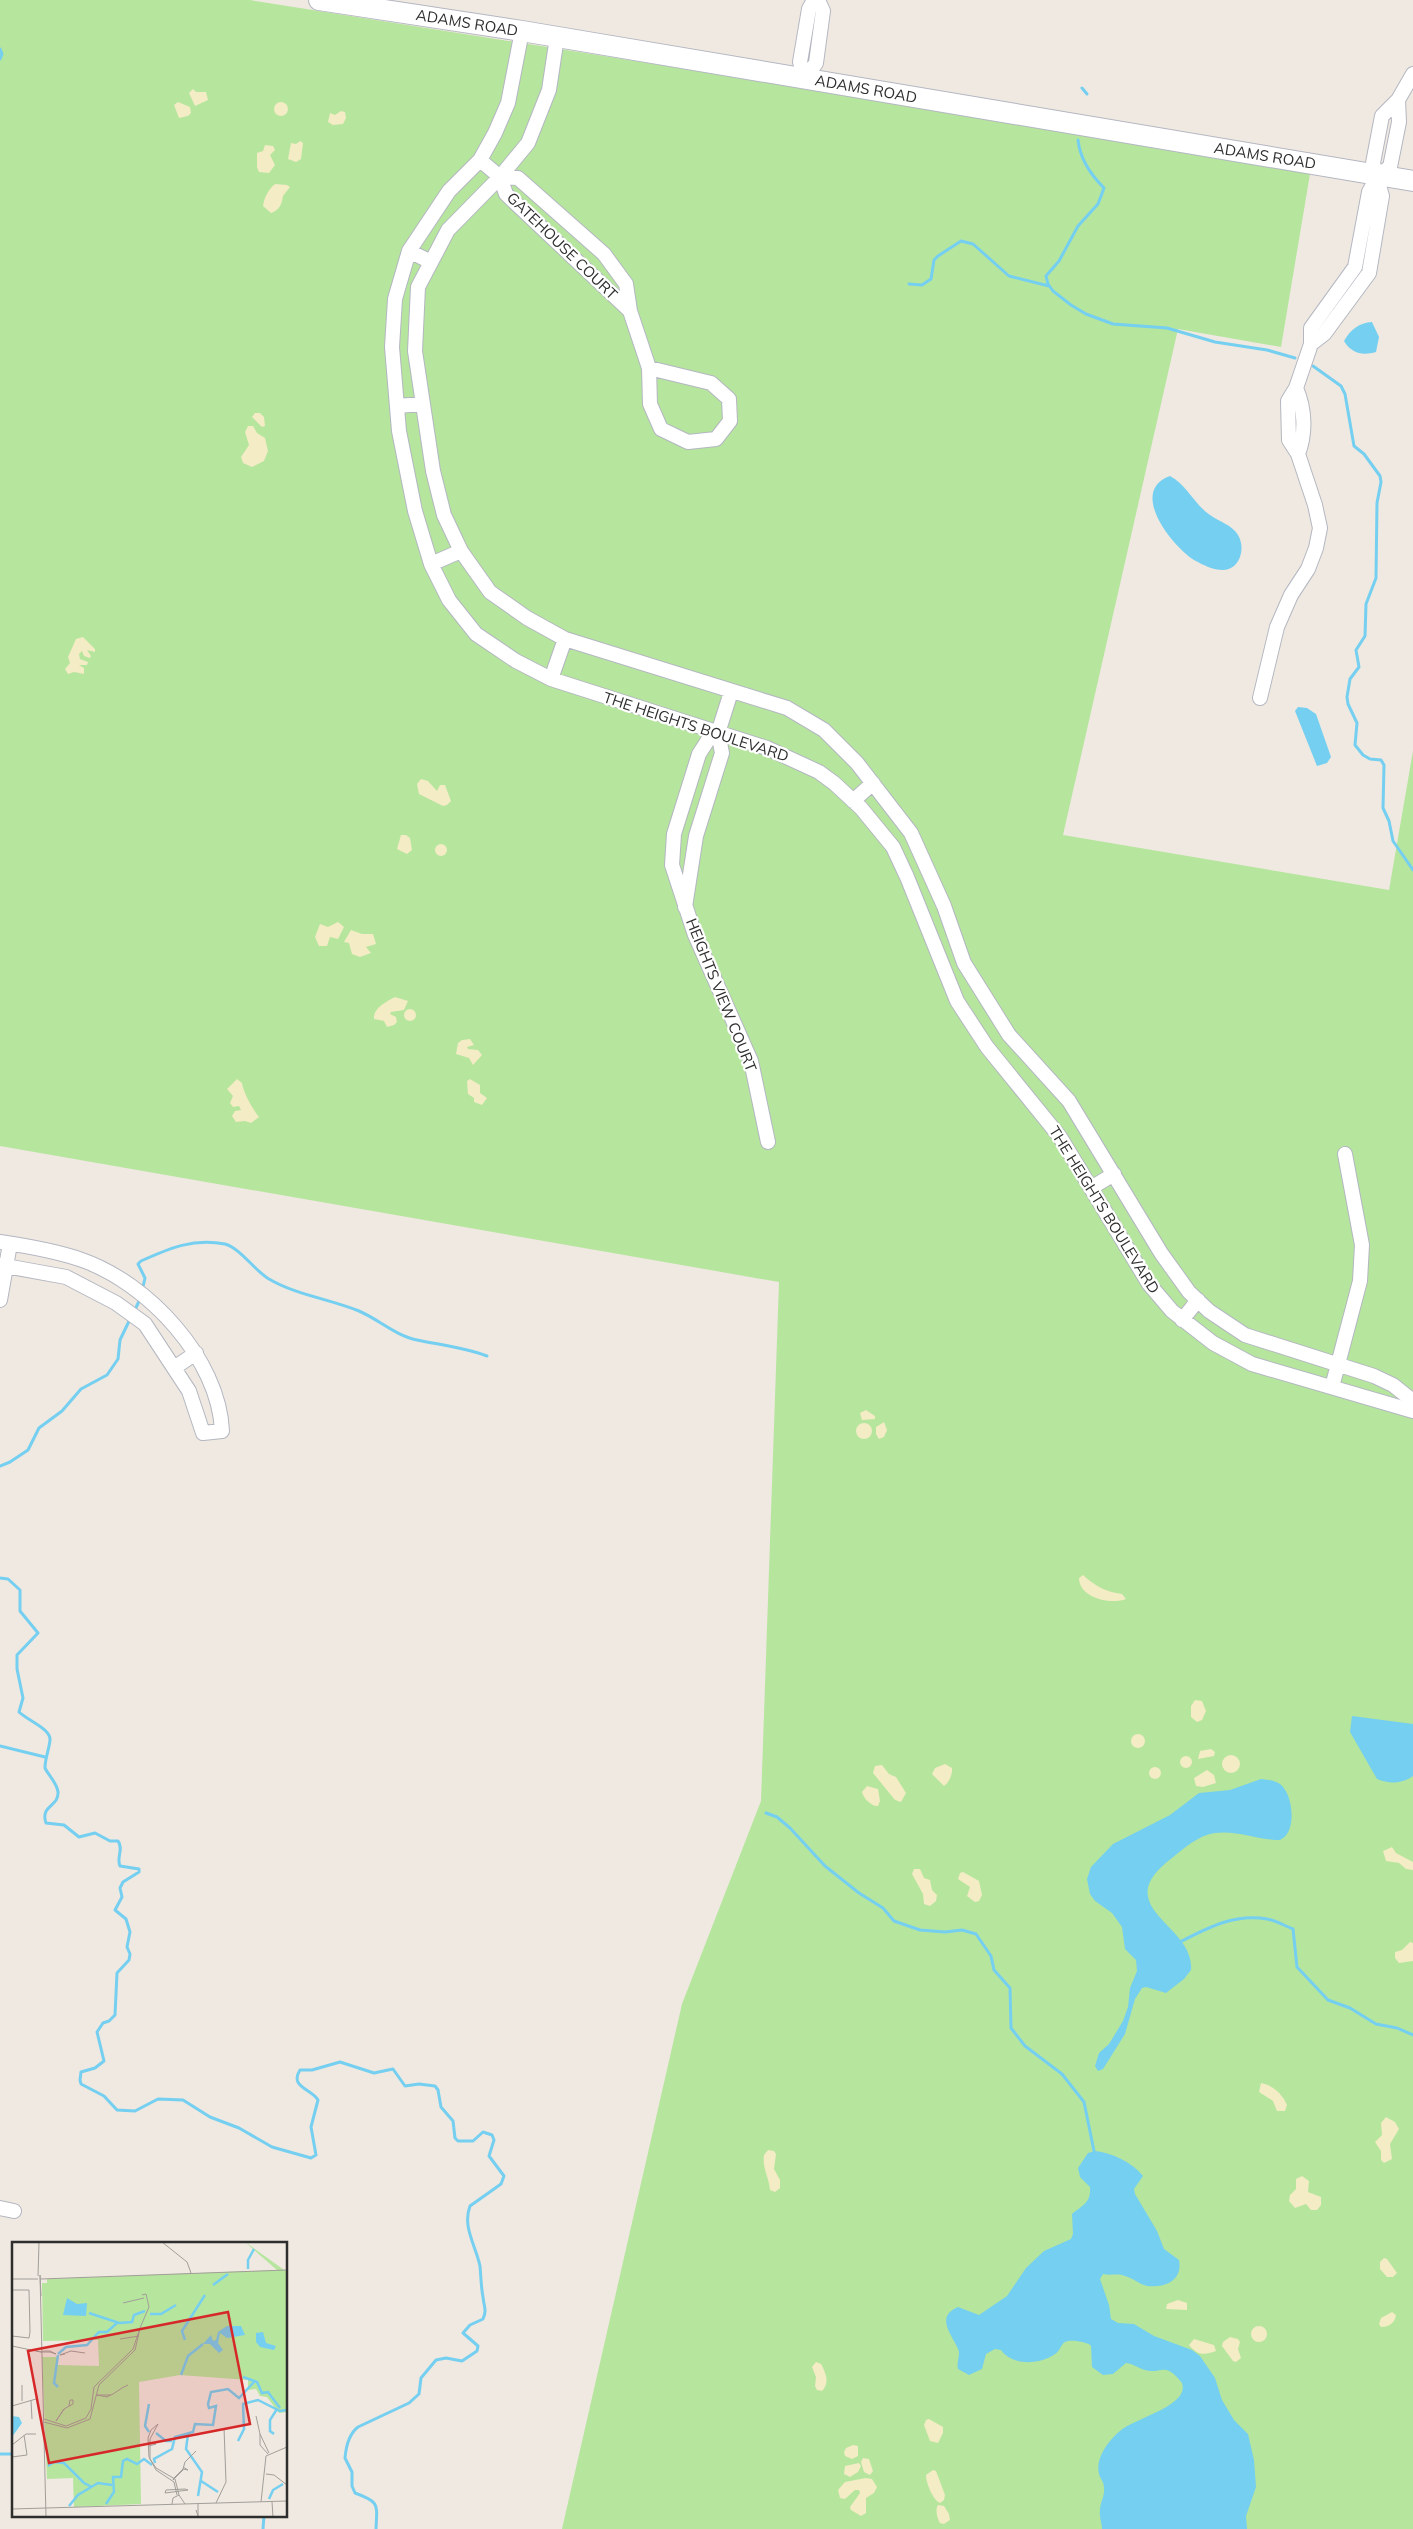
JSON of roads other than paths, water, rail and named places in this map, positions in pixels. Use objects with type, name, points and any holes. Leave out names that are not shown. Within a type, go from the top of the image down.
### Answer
[{"type":"main road","name":"ADAMS ROAD","points":[[319,0],[372,4],[557,37],[1413,181]]},
{"type":"street","points":[[805,79],[800,62],[809,9],[814,0]]},
{"type":"street","points":[[805,79],[816,63],[823,12],[818,0]]},
{"type":"street","name":"THE HEIGHTS BOULEVARD","points":[[522,31],[508,103],[480,160],[449,191],[409,251],[395,299],[392,347],[400,431],[415,512],[431,564],[449,600],[476,634],[516,661],[551,679],[766,748],[804,764],[834,783],[853,801],[892,847],[907,877],[957,1001],[987,1048],[1060,1136],[1149,1284],[1182,1320],[1213,1344],[1240,1358],[1413,1411]]},
{"type":"street","name":"THE HEIGHTS BOULEVARD","points":[[557,37],[549,90],[528,143],[500,177],[448,230],[418,287],[415,351],[433,472],[444,515],[461,551],[490,592],[527,618],[565,639],[787,708],[813,722],[857,763],[911,833],[944,906],[964,963],[1009,1035],[1069,1101],[1173,1272],[1198,1300],[1223,1322],[1245,1335],[1383,1380],[1413,1401]]},
{"type":"street","points":[[1260,698],[1277,627],[1291,595],[1308,569],[1316,548],[1320,528],[1315,505],[1298,454],[1303,440],[1303,430],[1302,402],[1296,388],[1311,344],[1311,328],[1355,267],[1369,192],[1378,174],[1390,167],[1399,122],[1398,100],[1413,74]]},
{"type":"street","name":"GATEHOUSE COURT","points":[[480,160],[500,177],[506,194],[630,311]]},
{"type":"street","points":[[1311,344],[1324,334],[1369,273],[1382,196],[1378,174]]},
{"type":"street","name":"GATEHOUSE COURT","points":[[500,177],[518,178],[604,254],[626,284],[630,311],[649,368],[650,404],[662,429],[688,442],[716,440],[730,420],[729,399],[711,383],[649,368]]},
{"type":"street","points":[[409,251],[431,262]]},
{"type":"street","points":[[1350,276],[1364,282]]},
{"type":"street","points":[[397,406],[423,404]]},
{"type":"street","points":[[431,564],[461,551]]},
{"type":"street","points":[[551,679],[565,639]]},
{"type":"street","points":[[718,733],[731,692]]},
{"type":"street","name":"HEIGHTS VIEW COURT","points":[[685,907],[696,836],[722,753],[718,733],[702,746],[674,834],[672,865],[685,907],[695,935],[750,1061],[768,1142]]},
{"type":"street","points":[[853,801],[873,783]]},
{"type":"street","points":[[950,984],[970,971]]},
{"type":"street","points":[[1332,1387],[1360,1281],[1362,1245],[1345,1154]]},
{"type":"street","points":[[1091,1188],[1114,1174]]},
{"type":"street","points":[[0,1300],[5,1243],[82,1260],[133,1286],[171,1322],[196,1353],[221,1410],[222,1430],[203,1433],[189,1391],[145,1324],[116,1303],[66,1277],[3,1266]]},
{"type":"street","points":[[87,1288],[94,1267]]},
{"type":"street","points":[[1182,1320],[1198,1300]]},
{"type":"street","points":[[174,1368],[196,1353]]},
{"type":"water","points":[[1372,322],[1379,337],[1376,352],[1366,354],[1354,351],[1344,341],[1356,327]]},
{"type":"water","points":[[1170,476],[1181,484],[1204,511],[1229,526],[1238,535],[1241,552],[1234,566],[1229,569],[1219,570],[1197,562],[1175,543],[1166,531],[1153,505],[1153,493],[1158,483]]},
{"type":"water","points":[[1298,707],[1307,708],[1316,714],[1331,757],[1327,763],[1317,766],[1295,711]]},
{"type":"water","points":[[1352,1716],[1413,1724],[1413,1776],[1404,1781],[1395,1782],[1377,1779],[1350,1732]]},
{"type":"water","points":[[1261,1779],[1278,1783],[1286,1792],[1292,1815],[1289,1830],[1280,1840],[1223,1832],[1209,1834],[1187,1846],[1154,1875],[1148,1890],[1150,1903],[1158,1916],[1180,1940],[1189,1954],[1191,1970],[1184,1979],[1166,1993],[1146,1987],[1142,1988],[1135,1999],[1125,2034],[1103,2069],[1098,2071],[1095,2066],[1099,2053],[1109,2044],[1123,2021],[1128,2007],[1130,1988],[1137,1971],[1136,1960],[1125,1949],[1122,1927],[1112,1913],[1095,1901],[1090,1894],[1087,1879],[1091,1867],[1113,1844],[1170,1815],[1199,1793],[1230,1790]]},
{"type":"water","points":[[1095,2151],[1121,2159],[1133,2166],[1143,2176],[1134,2189],[1135,2194],[1157,2231],[1164,2249],[1179,2260],[1178,2273],[1175,2278],[1171,2282],[1160,2286],[1147,2286],[1122,2275],[1103,2274],[1100,2279],[1109,2305],[1111,2319],[1118,2323],[1134,2324],[1154,2336],[1192,2350],[1200,2356],[1215,2378],[1222,2400],[1234,2420],[1248,2434],[1254,2460],[1256,2487],[1246,2516],[1247,2529],[1102,2529],[1100,2513],[1104,2488],[1098,2468],[1101,2456],[1107,2444],[1120,2431],[1170,2405],[1178,2398],[1182,2391],[1182,2383],[1171,2372],[1167,2370],[1145,2370],[1126,2363],[1113,2374],[1103,2375],[1092,2367],[1091,2346],[1074,2341],[1062,2344],[1057,2353],[1049,2358],[1034,2362],[1012,2359],[1001,2350],[995,2349],[986,2354],[982,2369],[969,2375],[958,2369],[959,2351],[949,2333],[946,2321],[947,2316],[958,2307],[979,2315],[1007,2296],[1026,2268],[1044,2251],[1071,2239],[1073,2234],[1072,2214],[1088,2200],[1090,2192],[1090,2187],[1080,2177],[1078,2168],[1088,2153]]},
{"type":"waterway","points":[[0,49],[2,54],[0,59]]},
{"type":"waterway","points":[[1082,88],[1087,94]]},
{"type":"waterway","points":[[1078,140],[1081,154],[1087,166],[1104,188],[1098,204],[1078,226],[1059,261],[1046,276],[1048,284],[1053,291],[1086,314],[1113,324],[1167,328],[1215,342],[1267,350],[1295,358]]},
{"type":"waterway","points":[[909,284],[922,285],[931,279],[934,260],[961,241],[973,244],[1009,276],[1049,286]]},
{"type":"waterway","points":[[1313,366],[1341,386],[1345,394],[1354,446],[1364,454],[1380,476],[1381,482],[1377,503],[1376,578],[1366,604],[1365,636],[1356,650],[1359,667],[1350,679],[1347,697],[1348,704],[1357,723],[1355,745],[1363,755],[1370,759],[1381,760],[1384,765],[1383,808],[1389,821],[1393,841],[1413,870]]},
{"type":"waterway","points":[[142,1291],[145,1278],[138,1264],[141,1261],[182,1245],[202,1242],[225,1244],[231,1246],[269,1279],[279,1284],[359,1311],[409,1338],[461,1348],[487,1356]]},
{"type":"waterway","points":[[134,1312],[140,1299]]},
{"type":"waterway","points":[[0,1466],[28,1450],[39,1428],[62,1411],[81,1389],[107,1375],[118,1359],[120,1340],[131,1317]]},
{"type":"waterway","points":[[0,1578],[8,1579],[20,1590],[20,1611],[38,1633],[17,1655],[17,1669],[23,1698],[19,1712],[43,1728],[50,1740],[45,1768],[55,1783],[58,1797],[45,1813],[46,1823],[64,1825],[79,1837],[95,1833],[110,1841],[118,1841],[120,1844],[120,1866],[139,1869],[139,1872],[123,1882],[120,1888],[122,1897],[115,1910],[126,1919],[130,1932],[127,1947],[130,1954],[129,1960],[117,1973],[115,2015],[109,2021],[103,2023],[97,2032],[104,2061],[95,2068],[81,2072],[81,2084],[104,2096],[117,2110],[135,2111],[158,2099],[183,2100],[210,2117],[239,2128],[272,2147],[311,2158],[316,2155],[311,2127],[318,2100],[299,2084],[297,2076],[300,2070],[312,2070],[340,2062],[374,2073],[393,2069],[405,2086],[419,2084],[435,2086],[438,2090],[441,2107],[453,2121],[455,2138],[458,2141],[473,2141],[483,2132],[492,2135],[494,2140],[489,2156],[504,2176],[501,2184],[470,2206],[468,2214],[469,2229],[480,2266],[485,2311],[483,2319],[470,2325],[463,2333],[478,2346],[477,2351],[462,2361],[446,2358],[436,2360],[421,2378],[419,2394],[409,2403],[358,2427],[352,2433],[347,2445],[345,2458],[352,2472],[352,2486],[355,2493],[369,2499],[375,2505],[377,2514],[376,2529]]},
{"type":"waterway","points":[[0,1746],[45,1757]]},
{"type":"waterway","points":[[766,1813],[777,1817],[790,1828],[825,1866],[859,1893],[883,1908],[894,1921],[920,1930],[945,1932],[962,1930],[976,1934],[991,1956],[994,1970],[1010,1988],[1011,2028],[1025,2046],[1062,2074],[1084,2102],[1094,2151]]},
{"type":"waterway","points":[[1180,1942],[1211,1927],[1233,1920],[1255,1918],[1277,1922],[1293,1929],[1297,1967],[1328,2000],[1350,2008],[1376,2024],[1397,2028],[1413,2035]]},
{"type":"waterway","points":[[0,2454],[12,2454]]},
{"type":"waterway","points":[[263,2529],[264,2516]]}]
